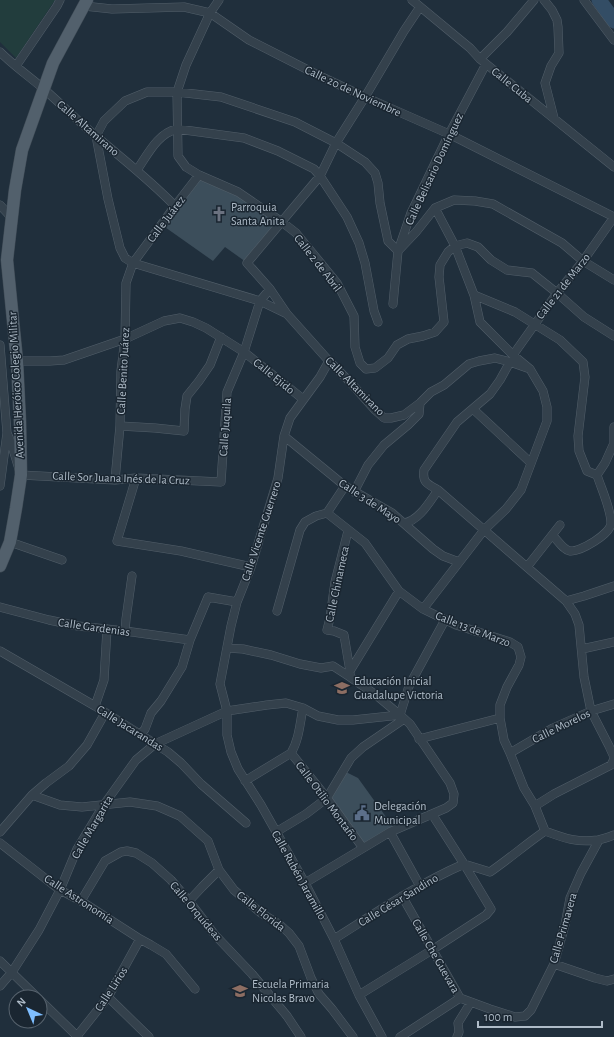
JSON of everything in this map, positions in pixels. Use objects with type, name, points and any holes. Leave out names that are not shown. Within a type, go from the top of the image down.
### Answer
[{"type":"main road","name":"Avenida Heróico Colegio Militar","points":[[0,566],[10,542],[21,475],[17,361],[7,260],[11,217],[22,150],[53,63],[85,3]]},
{"type":"street","points":[[16,66],[60,0]]},
{"type":"street","name":"Calle 2 de Abril","points":[[218,0],[210,13],[186,65],[177,92],[178,156],[186,167],[199,175],[238,192],[296,233],[337,283],[354,316],[355,347],[360,363],[366,369],[375,368],[388,358],[397,345],[408,339],[435,332],[444,322],[439,277],[440,266],[448,252],[455,246]]},
{"type":"street","name":"Calle Cuba","points":[[412,0],[470,48],[483,61],[614,167]]},
{"type":"street","name":"Calle Belisario Domínguez","points":[[393,304],[398,251],[411,213],[483,61],[534,0]]},
{"type":"street","points":[[544,0],[552,10],[557,20],[558,27],[559,53],[545,82],[554,118]]},
{"type":"street","points":[[584,0],[614,40]]},
{"type":"street","name":"Calle 20 de Noviembre","points":[[85,3],[112,9],[184,7],[210,13],[249,40],[318,75],[448,134],[614,217]]},
{"type":"street","points":[[282,222],[320,176],[336,143],[420,7]]},
{"type":"street","name":"Calle Altamirano","points":[[0,52],[137,170],[175,206]]},
{"type":"street","points":[[287,314],[260,301],[133,263],[125,258],[120,248],[108,199],[96,136],[104,121],[125,101],[147,92],[177,92],[221,97],[295,122],[336,143],[365,162],[375,173],[388,241],[398,251],[416,232],[435,208],[454,200],[475,201],[493,204],[562,242],[583,261],[614,280]]},
{"type":"street","points":[[137,170],[160,138],[170,130],[178,129],[244,138],[314,169],[347,217],[359,243],[365,263],[374,311],[378,322]]},
{"type":"street","name":"Calle Juárez","points":[[133,263],[199,175]]},
{"type":"street","points":[[0,205],[11,217]]},
{"type":"street","points":[[423,609],[484,530],[506,509],[521,490],[547,421],[547,406],[543,391],[530,369],[511,358],[480,322],[474,295],[455,246],[435,208]]},
{"type":"street","name":"Calle 21 de Marzo","points":[[438,490],[426,483],[423,477],[424,470],[457,422],[490,394],[500,380],[511,358],[534,324],[583,261],[614,217]]},
{"type":"street","name":"Calle Altamirano","points":[[282,222],[247,263],[270,289],[287,314],[329,361],[384,418],[404,415],[420,403],[431,392],[444,385],[468,364],[495,358],[511,358]]},
{"type":"street","points":[[455,246],[467,243],[478,247],[491,260],[506,270],[532,273],[557,293],[584,318],[614,336]]},
{"type":"street","name":"Calle Benito Juárez","points":[[115,480],[120,426],[121,371],[125,339],[126,283],[133,263]]},
{"type":"street","points":[[260,301],[270,289]]},
{"type":"street","points":[[474,295],[515,312],[560,340],[583,362],[585,377],[578,436],[579,450],[587,471],[597,475],[609,511],[611,524],[606,532],[595,541],[572,551],[568,550],[552,535]]},
{"type":"street","name":"Calle Juquila","points":[[221,482],[227,392],[244,352],[260,301]]},
{"type":"street","name":"Calle Ejido","points":[[17,361],[50,362],[64,360],[125,339],[164,321],[180,318],[206,328],[244,352],[303,399]]},
{"type":"street","points":[[120,426],[184,431],[187,396],[210,365],[221,338]]},
{"type":"street","points":[[0,345],[7,433],[0,486]]},
{"type":"street","name":"Calle Vicente Guerrero","points":[[227,711],[220,684],[231,626],[237,602],[251,567],[278,478],[284,436],[290,418],[329,361]]},
{"type":"street","points":[[354,492],[368,465],[384,445],[419,414],[420,403]]},
{"type":"street","points":[[473,409],[531,463]]},
{"type":"street","points":[[597,475],[605,463],[614,444],[614,427]]},
{"type":"street","points":[[7,433],[12,444],[15,460],[21,475]]},
{"type":"street","name":"Calle 3 de Mayo","points":[[284,436],[345,486],[392,513],[443,556],[459,562]]},
{"type":"street","name":"Calle Sor Juana Inés de la Cruz","points":[[21,475],[115,480],[136,478],[221,482]]},
{"type":"street","points":[[136,478],[118,541],[181,550],[251,567]]},
{"type":"street","points":[[278,611],[300,530],[305,522],[316,516],[327,513],[345,486]]},
{"type":"street","points":[[404,523],[410,522],[424,510],[438,490],[566,601],[575,614],[579,625],[584,678],[591,711],[612,745],[614,758],[611,765],[554,794],[536,806]]},
{"type":"street","name":"Calle 13 de Marzo","points":[[327,513],[365,543],[399,591],[423,609],[456,625],[510,642],[518,647],[521,657],[520,665],[504,693],[500,705],[500,718],[504,740],[524,788],[536,806],[545,831]]},
{"type":"street","points":[[527,567],[560,525]]},
{"type":"street","name":"Calle Chinameca","points":[[348,531],[335,582],[327,630],[344,635],[350,674]]},
{"type":"street","points":[[10,542],[62,560]]},
{"type":"street","points":[[125,631],[132,576]]},
{"type":"street","points":[[566,601],[614,586]]},
{"type":"street","points":[[350,674],[399,591]]},
{"type":"street","points":[[140,735],[145,729],[151,713],[161,701],[182,667],[190,640],[208,597],[237,602]]},
{"type":"street","name":"Calle Gardenias","points":[[0,607],[78,626],[190,640]]},
{"type":"street","points":[[276,832],[306,814],[327,798],[351,758],[402,717],[409,686],[445,620]]},
{"type":"street","points":[[95,706],[104,680],[107,629]]},
{"type":"street","points":[[582,649],[614,642]]},
{"type":"street","points":[[227,648],[272,655],[300,664],[321,668],[333,666],[350,674],[410,724],[450,783],[454,794],[453,803],[446,808],[390,832],[305,883]]},
{"type":"street","name":"Calle Jacarandas","points":[[0,651],[95,706],[168,752],[201,784],[246,823]]},
{"type":"street","name":"Calle Margarita","points":[[0,986],[12,972],[38,930],[60,890],[77,849],[103,806],[136,760],[155,744],[227,711],[286,703],[303,708],[318,716],[338,720],[402,717]]},
{"type":"street","name":"Calle Morelos","points":[[510,753],[553,728],[591,711],[614,704]]},
{"type":"street","points":[[245,780],[291,753],[299,731],[303,708]]},
{"type":"street","name":"Calle Rubén Jaramillo","points":[[227,711],[227,735],[231,752],[238,769],[261,805],[305,883],[334,939],[358,995],[382,1037]]},
{"type":"street","points":[[0,832],[32,795],[69,766],[87,746],[105,713]]},
{"type":"street","points":[[419,739],[500,718]]},
{"type":"street","name":"Calle Otilio Montaño","points":[[291,753],[327,798],[363,848]]},
{"type":"street","name":"Calle Florida","points":[[32,795],[60,805],[82,807],[130,802],[157,806],[180,816],[208,841],[219,870],[234,890],[261,913],[280,924],[289,933],[299,946],[311,978],[319,994],[353,1037]]},
{"type":"street","points":[[358,995],[486,915],[490,909],[464,864],[432,814]]},
{"type":"street","points":[[464,864],[490,872],[514,855],[528,842],[545,831],[578,841],[599,840],[614,835]]},
{"type":"street","points":[[390,832],[420,886]]},
{"type":"street","name":"Calle Primavera","points":[[525,1016],[531,1010],[554,964],[565,925],[570,898],[581,873],[599,840]]},
{"type":"street","name":"Calle Astronomía","points":[[0,842],[60,890],[81,901],[166,954],[195,989]]},
{"type":"street","name":"Calle Orquídeas","points":[[81,901],[105,861],[121,852],[127,851],[136,853],[152,863],[171,880],[189,900],[216,935],[252,974],[287,1016],[301,1037]]},
{"type":"street","name":"Calle César Sandino","points":[[334,939],[402,896],[464,864]]},
{"type":"street","points":[[189,900],[219,870]]},
{"type":"street","name":"Calle Che Guevara","points":[[402,896],[460,998],[490,1010],[515,1017],[525,1016]]},
{"type":"street","name":"Calle Lirios","points":[[78,1037],[108,997],[140,939]]},
{"type":"street","points":[[0,961],[29,989]]},
{"type":"street","points":[[554,964],[595,978],[607,981],[614,979]]},
{"type":"street","points":[[108,997],[149,1037]]},
{"type":"street","points":[[400,1037],[460,998]]},
{"type":"street","points":[[457,1037],[459,1032],[458,1023],[471,1002]]},
{"type":"street","points":[[48,1008],[78,1037]]},
{"type":"green space","points":[[0,0],[55,0],[16,58],[0,42]]},
{"type":"building","name":"Parroquia Santa Anita","points":[[199,176],[238,194],[280,222],[246,262],[225,247],[213,261],[162,225]]},
{"type":"building","name":"Delegación Municipal","points":[[346,772],[358,778],[394,828],[363,845],[330,798]]},
{"type":"waterway","points":[[599,0],[614,21]]},
{"type":"place","name":"Parroquia Santa Anita","points":[[219,214]]},
{"type":"place","name":"Educación Inicial Guadalupe Victoria","points":[[342,688]]},
{"type":"place","name":"Delegación Municipal","points":[[362,813]]},
{"type":"place","name":"Escuela Primaria Nicolas Bravo","points":[[240,991]]}]
